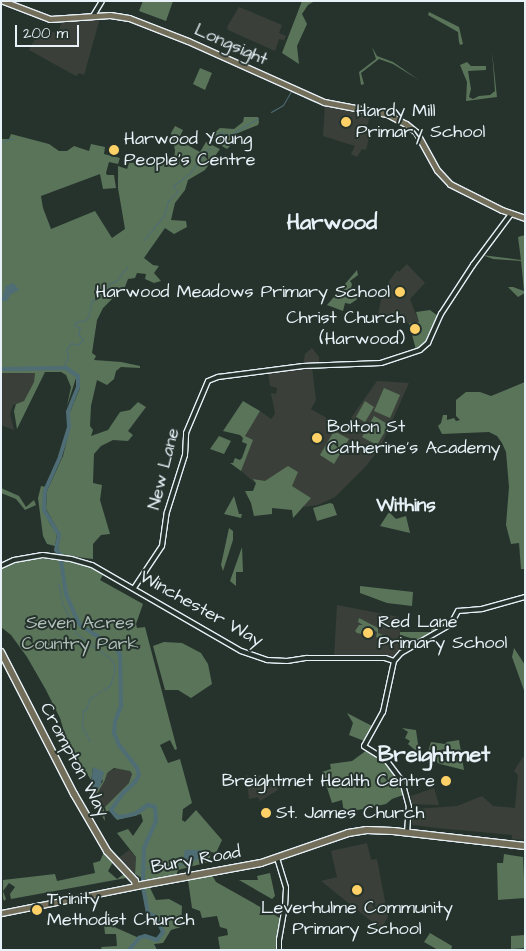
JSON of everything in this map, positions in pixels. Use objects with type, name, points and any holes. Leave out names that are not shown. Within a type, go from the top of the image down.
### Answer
[{"type":"highway","name":"Crompton Way","points":[[1,652],[74,794],[107,851],[140,884]]},
{"type":"highway","name":"Bury Road","points":[[140,884],[275,860],[348,833],[367,830],[408,831],[525,844]]},
{"type":"main road","name":"Longsight","points":[[3,1],[14,7],[50,19],[110,15],[129,18],[166,32],[324,102],[377,111],[403,122],[418,135],[437,170],[448,182],[511,214],[525,218]]},
{"type":"main road","name":"Bury Road","points":[[1,912],[140,884]]},
{"type":"street","points":[[93,16],[102,1]]},
{"type":"street","name":"New Lane","points":[[134,588],[162,546],[167,512],[185,455],[188,427],[211,379],[319,365],[376,364],[420,350],[428,343],[440,314],[511,214]]},
{"type":"street","name":"Winchester Way","points":[[1,566],[24,557],[52,556],[92,565],[116,577],[241,651],[268,660],[385,658],[394,661]]},
{"type":"street","points":[[408,831],[407,795],[399,775],[385,759],[364,746],[383,712],[394,661],[406,650],[451,624],[458,611],[482,608],[525,597]]},
{"type":"street","points":[[275,860],[286,883],[279,950]]},
{"type":"shaded area","points":[[239,7],[282,25],[279,33],[286,36],[284,40],[279,39],[275,51],[228,30],[227,27]]},
{"type":"shaded area","points":[[90,18],[100,18],[84,75],[79,73],[76,76],[29,50],[36,37],[50,31],[57,33],[63,21],[89,21]]},
{"type":"shaded area","name":"Hardy Mill Primary School","points":[[325,105],[371,112],[366,131],[370,133],[366,150],[362,149],[357,157],[351,154],[355,146],[323,136]]},
{"type":"shaded area","name":"Harwood Meadows Primary School","points":[[407,264],[425,283],[410,299],[419,322],[409,323],[382,318],[378,314],[383,290],[397,270],[399,272]]},
{"type":"shaded area","points":[[312,348],[319,357],[319,363],[303,365],[305,354]]},
{"type":"shaded area","name":"Bolton St Catherine's Academy","points":[[312,367],[316,400],[311,409],[344,428],[377,381],[409,383],[380,448],[366,466],[335,497],[318,505],[304,507],[303,504],[255,483],[241,471],[252,441],[244,436],[260,411],[271,419],[275,414],[271,393],[276,394],[277,388],[270,386],[268,372]]},
{"type":"shaded area","points":[[1,373],[35,373],[34,382],[24,401],[13,405],[10,414],[14,430],[1,425]]},
{"type":"shaded area","name":"Red Lane Primary School","points":[[337,605],[399,617],[401,653],[394,661],[388,659],[334,658]]},
{"type":"shaded area","points":[[523,757],[525,757],[525,840],[512,839],[512,835],[413,825],[413,810],[415,809],[457,806],[482,796],[493,806],[515,808],[518,775],[514,771]]},
{"type":"shaded area","points":[[117,768],[130,771],[132,774],[129,783],[103,809],[99,800],[95,797],[96,793],[105,780],[106,773]]},
{"type":"shaded area","points":[[246,775],[257,779],[259,775],[274,781],[278,790],[260,801],[258,797],[249,799]]},
{"type":"shaded area","points":[[434,788],[439,805],[412,804],[411,796]]},
{"type":"shaded area","name":"Leverhulme Community Primary School","points":[[367,843],[371,860],[377,859],[388,917],[381,929],[321,881],[337,877],[331,851]]},
{"type":"shaded area","points":[[129,850],[136,857],[135,874],[117,859]]},
{"type":"green space","points":[[143,1],[173,1],[166,21],[139,11]]},
{"type":"green space","points":[[302,1],[313,2],[308,5],[302,14],[307,24],[297,46],[299,64],[282,53]]},
{"type":"green space","points":[[429,12],[459,27],[463,44],[460,45],[458,32],[428,15]]},
{"type":"green space","points":[[372,47],[377,56],[393,62],[419,80],[393,64],[379,59],[361,73],[364,84],[361,85],[359,72],[376,59]]},
{"type":"green space","points":[[492,51],[497,97],[466,101],[467,82],[460,65],[467,62],[471,66],[486,66],[486,70],[468,71],[471,89],[469,97],[473,99],[479,96],[490,95],[495,91]]},
{"type":"green space","points":[[200,68],[212,73],[205,90],[193,84]]},
{"type":"green space","points":[[244,117],[258,117],[258,125],[233,135],[233,138],[229,141],[230,146],[227,149],[208,138],[220,128],[234,129],[243,122]]},
{"type":"green space","points":[[175,126],[183,130],[179,138],[182,142],[200,152],[206,142],[220,149],[205,170],[188,180],[185,190],[175,203],[171,220],[186,221],[187,227],[174,234],[165,228],[144,258],[153,265],[159,266],[154,273],[161,281],[154,283],[145,279],[146,274],[137,273],[135,278],[128,279],[125,287],[118,288],[117,294],[103,308],[97,320],[92,353],[96,356],[94,360],[121,362],[140,366],[140,368],[121,367],[116,371],[114,379],[107,385],[97,380],[91,406],[90,426],[93,430],[91,436],[108,430],[120,412],[130,410],[138,402],[146,407],[128,431],[133,435],[128,441],[113,440],[101,446],[94,454],[93,483],[102,485],[100,500],[110,534],[101,535],[93,544],[93,559],[62,555],[58,550],[59,532],[46,509],[47,491],[63,456],[70,427],[70,412],[80,388],[80,379],[77,375],[67,406],[71,387],[66,375],[61,372],[45,372],[17,429],[14,411],[16,404],[24,401],[34,382],[35,373],[1,373],[1,139],[9,139],[11,134],[49,144],[59,151],[67,151],[74,146],[89,151],[91,144],[105,147],[104,154],[120,158],[118,164],[109,162],[106,173],[107,175],[114,175],[116,188],[103,189],[100,174],[41,196],[43,208],[51,229],[95,211],[112,238],[125,229],[118,188],[118,166],[127,169],[129,163],[174,161],[175,150],[171,133]]},
{"type":"green space","points":[[525,235],[525,293],[518,297],[508,287],[524,291],[521,261],[493,259],[482,255],[521,260],[518,237]]},
{"type":"green space","points":[[357,270],[358,275],[350,281],[352,284],[350,293],[359,298],[350,304],[345,303],[343,311],[327,305]]},
{"type":"green space","points":[[430,310],[438,316],[425,342],[416,350],[409,323],[419,322],[416,312]]},
{"type":"green space","points":[[525,382],[525,569],[521,569],[519,543],[511,544],[506,525],[509,487],[506,452],[502,443],[497,436],[489,432],[442,434],[438,426],[443,415],[447,415],[447,420],[454,418],[456,421],[460,420],[456,416],[456,400],[466,392],[480,392],[491,396]]},
{"type":"green space","points":[[384,388],[400,395],[390,418],[374,411]]},
{"type":"green space","points":[[243,401],[260,411],[245,436],[253,440],[241,471],[230,463],[233,463],[235,458],[240,460],[242,458],[247,444],[242,442],[243,438],[240,435],[223,431]]},
{"type":"green space","points":[[365,401],[374,407],[365,422],[356,417]]},
{"type":"green space","points":[[374,416],[389,425],[377,445],[362,437]]},
{"type":"green space","points":[[334,431],[349,439],[334,464],[320,455]]},
{"type":"green space","points":[[219,436],[231,441],[224,454],[210,449]]},
{"type":"green space","points":[[288,466],[298,472],[292,486],[311,498],[293,518],[292,510],[272,508],[272,514],[254,516],[251,503],[245,491],[253,491],[256,483],[253,479],[265,481]]},
{"type":"green space","points":[[41,486],[46,487],[44,510],[57,534],[55,546],[47,544],[43,536],[38,498]]},
{"type":"green space","points":[[1,488],[19,496],[26,507],[34,500],[36,505],[25,510],[16,499],[1,493]]},
{"type":"green space","points":[[234,496],[239,514],[242,514],[241,518],[224,514]]},
{"type":"green space","points":[[330,503],[333,504],[337,515],[317,521],[313,508]]},
{"type":"green space","points":[[389,512],[396,519],[406,516],[410,533],[380,526]]},
{"type":"green space","points":[[229,528],[233,531],[233,540],[223,571],[221,565]]},
{"type":"green space","points":[[242,547],[243,572],[236,572],[236,586],[230,581]]},
{"type":"green space","name":"Seven Acres Country Park","points":[[33,558],[70,561],[93,568],[104,573],[100,580],[143,604],[136,624],[137,628],[145,627],[177,749],[175,750],[170,740],[160,745],[168,763],[180,759],[192,803],[183,809],[182,820],[185,822],[196,810],[222,840],[216,853],[211,852],[209,862],[178,870],[176,876],[147,881],[135,874],[136,857],[117,833],[128,829],[133,836],[143,821],[141,814],[117,820],[110,810],[106,812],[105,807],[129,783],[132,774],[130,771],[114,768],[107,773],[105,780],[95,797],[99,800],[104,810],[105,821],[89,795],[91,780],[80,763],[74,765],[60,718],[46,690],[27,657],[11,635],[1,627],[1,569],[14,562]],"holes":[[[93,767],[103,781],[94,793],[90,789]]]},
{"type":"green space","points":[[360,586],[413,592],[412,606],[387,603],[360,593]]},
{"type":"green space","points":[[359,618],[378,628],[378,633],[385,636],[383,640],[376,637],[377,632],[370,628],[366,635],[357,633],[355,631],[359,625],[363,625],[358,622]]},
{"type":"green space","points":[[447,619],[449,623],[413,644],[414,639],[400,635],[400,632],[431,632],[432,627],[440,625],[440,620]]},
{"type":"green space","points":[[164,642],[182,643],[201,653],[208,664],[212,684],[191,698],[178,690],[165,690],[153,646]]},
{"type":"green space","points":[[514,648],[525,665],[525,693],[512,657]]},
{"type":"green space","points":[[347,713],[372,726],[364,741],[349,735],[353,723]]},
{"type":"green space","points":[[402,728],[416,730],[418,744],[416,751],[408,744],[410,741],[405,738],[408,732]]},
{"type":"green space","points":[[459,740],[464,770],[440,764],[424,755],[428,752],[431,742],[445,744]]},
{"type":"green space","points":[[367,750],[388,765],[396,775],[403,795],[392,799],[386,804],[344,813],[342,800],[332,803],[322,772],[331,769],[330,764],[352,761]]},
{"type":"green space","points":[[104,852],[113,862],[108,871],[117,879],[124,874],[126,878],[11,899],[10,894],[15,887],[9,883],[3,891],[3,880],[55,874],[57,881],[95,873],[93,863],[100,861]]},
{"type":"green space","points":[[504,854],[523,857],[525,898],[498,900],[497,863],[503,863]]},
{"type":"green space","points":[[270,873],[275,896],[272,899],[239,880],[258,880],[257,876]]},
{"type":"green space","points":[[212,875],[216,882],[280,918],[277,950],[216,950],[220,949],[218,937],[228,935],[227,929],[220,927],[217,916],[202,918],[200,911],[192,908],[188,880]]},
{"type":"green space","points":[[149,886],[156,900],[169,899],[182,906],[181,927],[171,930],[163,943],[154,944],[157,950],[102,950],[101,947],[117,946],[116,934],[105,934],[104,924],[101,921],[139,938],[145,936],[157,940],[161,937],[163,932],[161,925],[156,918],[148,913],[143,888]]},
{"type":"green space","points":[[430,933],[452,946],[451,950],[438,950],[424,942]]},
{"type":"green space","points":[[525,935],[525,948],[511,949],[511,936]]},
{"type":"water","points":[[13,283],[19,290],[11,294],[7,301],[1,301],[6,286]]},
{"type":"water","points":[[93,767],[104,772],[100,787],[94,793],[90,789]]},
{"type":"water","points":[[185,850],[202,850],[203,856],[186,866],[183,861]]},
{"type":"waterway","points":[[271,112],[283,105],[291,91],[302,96]]},
{"type":"waterway","points":[[304,97],[315,102]]},
{"type":"waterway","points":[[216,137],[219,132],[230,135],[258,118]]},
{"type":"waterway","points":[[1,142],[13,139]]},
{"type":"waterway","points":[[144,240],[164,215],[168,201],[178,191],[173,186],[189,174],[209,148]]},
{"type":"waterway","points":[[63,368],[68,356],[66,350],[71,343],[78,345],[83,339],[78,334],[80,328],[74,325],[76,322],[85,320],[89,315],[91,302],[106,292],[109,284],[117,280],[127,267]]},
{"type":"waterway","points":[[1,369],[66,368],[78,376],[78,387],[68,412],[69,427],[60,457],[45,491],[44,510],[59,535],[56,550],[60,554],[66,594],[77,620],[80,625],[116,648],[120,655],[121,706],[115,722],[114,733],[119,745],[137,768],[139,775],[111,810],[116,816],[120,817],[135,814],[148,805],[155,807],[156,821],[144,848],[143,880]]},
{"type":"waterway","points":[[58,583],[62,602],[77,634],[111,659],[114,664],[114,673],[110,685],[103,691]]},
{"type":"waterway","points":[[90,741],[82,727],[83,711],[87,708],[89,699],[101,691]]},
{"type":"waterway","points":[[177,864],[183,864]]},
{"type":"waterway","points":[[144,868],[149,867]]},
{"type":"waterway","points":[[129,950],[139,938],[145,936],[157,940],[163,932],[156,917],[148,913],[143,888]]},
{"type":"place","name":"Hardy Mill Primary School","points":[[346,122]]},
{"type":"place","name":"Harwood Young People's Centre","points":[[114,150]]},
{"type":"place","name":"Harwood Meadows Primary School","points":[[400,292]]},
{"type":"place","name":"Christ Church (Harwood)","points":[[415,329]]},
{"type":"place","name":"Bolton St Catherine's Academy","points":[[317,438]]},
{"type":"place","name":"Red Lane Primary School","points":[[368,633]]},
{"type":"place","name":"Breightmet Health Centre","points":[[446,781]]},
{"type":"place","name":"St. James Church","points":[[266,813]]},
{"type":"place","name":"Leverhulme Community Primary School","points":[[357,890]]},
{"type":"place","name":"Trinity Methodist Church","points":[[37,910]]},
{"type":"district","name":"Harwood","points":[[332,223]]},
{"type":"district","name":"Withins","points":[[406,506]]},
{"type":"district","name":"Breightmet","points":[[434,755]]}]
